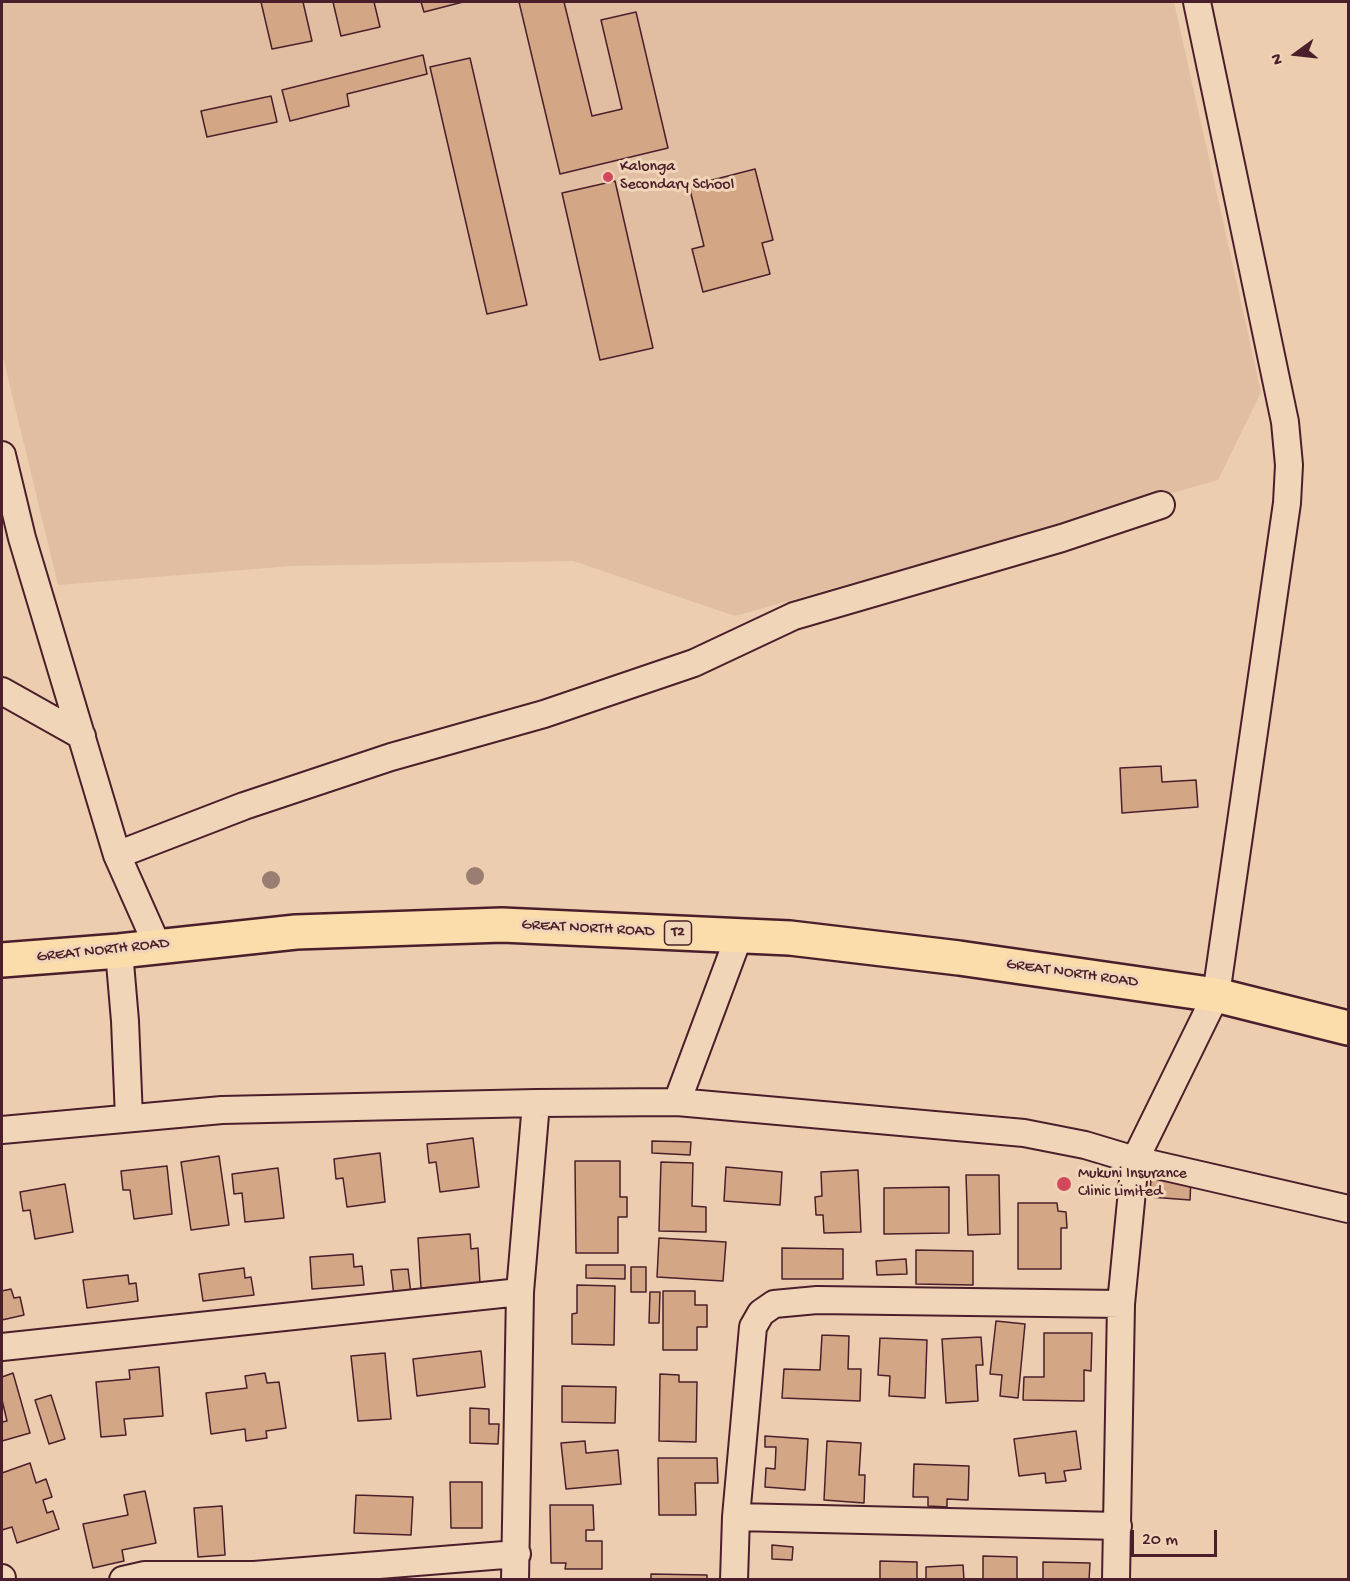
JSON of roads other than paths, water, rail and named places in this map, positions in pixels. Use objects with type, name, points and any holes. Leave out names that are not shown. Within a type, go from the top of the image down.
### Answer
[{"type":"highway","name":"GREAT NORTH ROAD","points":[[2,960],[119,951],[157,945],[297,932],[502,925],[790,938],[958,958],[1216,995],[1348,1028]]},
{"type":"street","points":[[1116,1580],[1121,1304],[1135,1160],[1216,995],[1287,503],[1289,465],[1285,422],[1197,2]]},
{"type":"street","points":[[2,455],[22,538],[117,855],[157,945]]},
{"type":"street","points":[[117,855],[255,802],[391,758],[544,714],[694,663],[794,616],[1062,538],[1161,505]]},
{"type":"street","points":[[2,691],[82,736]]},
{"type":"street","points":[[677,1102],[739,936]]},
{"type":"street","points":[[119,951],[129,1118]]},
{"type":"street","points":[[515,1580],[520,1292],[536,1102]]},
{"type":"street","points":[[2,1130],[222,1110],[536,1102],[677,1102],[1024,1133],[1084,1145],[1135,1160],[1348,1209]]},
{"type":"street","points":[[2,1347],[520,1292]]},
{"type":"street","points":[[734,1580],[736,1517],[753,1327],[761,1313],[774,1304],[817,1300],[1121,1304]]},
{"type":"street","points":[[736,1517],[1118,1526]]},
{"type":"street","points":[[123,1580],[145,1575],[254,1575],[517,1554]]},
{"type":"place","name":"Kalonga Secondary School","points":[[608,177]]},
{"type":"place","name":"Mukuni Insurance Clinic Limited","points":[[1064,1184]]}]
